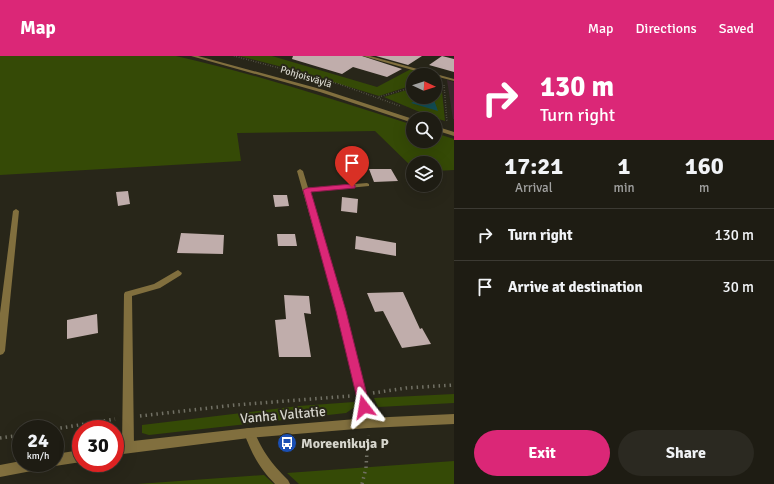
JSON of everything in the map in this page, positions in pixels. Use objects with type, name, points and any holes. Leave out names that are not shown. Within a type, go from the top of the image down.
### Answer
[{"type":"street","name":"Pohjoisväylä","points":[[193,56],[322,91],[406,119]]},
{"type":"street","points":[[365,56],[454,80]]},
{"type":"street","points":[[442,130],[454,134]]},
{"type":"street","points":[[300,170],[341,311],[368,423]]},
{"type":"street","points":[[307,190],[367,185]]},
{"type":"street","points":[[0,351],[16,211]]},
{"type":"street","points":[[128,447],[128,294],[157,286],[178,273]]},
{"type":"street","name":"Vanha Valtatie","points":[[124,448],[249,433],[368,423],[454,419]]},
{"type":"street","points":[[249,433],[264,465],[284,484]]},
{"type":"street","points":[[0,471],[12,469]]},
{"type":"path","points":[[443,77],[448,123]]},
{"type":"path","points":[[379,97],[406,89]]},
{"type":"path","points":[[64,428],[128,417],[235,404],[361,395],[406,388],[454,385]]},
{"type":"path","points":[[362,484],[366,468],[368,423]]},
{"type":"path","points":[[0,438],[12,436]]},
{"type":"shaded area","points":[[447,80],[454,82],[454,119],[453,119]]},
{"type":"green space","points":[[0,56],[176,56],[295,88],[406,123],[406,148],[442,148],[442,135],[454,139],[454,170],[442,171],[442,156],[406,156],[406,161],[375,131],[237,133],[241,161],[0,175]]},
{"type":"green space","points":[[239,56],[272,56],[377,87],[406,72],[406,87],[379,96],[294,70]]},
{"type":"green space","points":[[406,90],[406,104],[442,104],[442,91],[445,121],[442,120],[442,112],[420,112],[384,97]]},
{"type":"green space","points":[[454,394],[454,403],[378,407],[374,398]]},
{"type":"green space","points":[[354,402],[355,407],[346,413],[149,435],[142,433],[142,425],[299,406]]},
{"type":"green space","points":[[454,461],[454,484],[299,484],[287,473]]},
{"type":"green space","points":[[264,475],[274,484],[137,484]]},
{"type":"water","points":[[414,104],[435,104],[438,111]]},
{"type":"building","points":[[293,56],[362,56],[402,69],[387,77],[353,67],[342,74],[292,59]]},
{"type":"building","points":[[376,56],[422,56],[408,65]]},
{"type":"building","points":[[442,56],[454,59],[454,72],[442,68],[429,65]]},
{"type":"building","points":[[369,169],[391,169],[398,181],[374,182]]},
{"type":"building","points":[[128,191],[130,204],[118,206],[116,192]]},
{"type":"building","points":[[273,195],[287,195],[289,206],[275,207]]},
{"type":"building","points":[[342,197],[358,199],[357,213],[341,211]]},
{"type":"building","points":[[181,233],[224,235],[223,254],[177,253]]},
{"type":"building","points":[[277,234],[295,234],[297,246],[278,246]]},
{"type":"building","points":[[356,236],[396,243],[396,256],[355,249]]},
{"type":"building","points":[[403,292],[420,329],[422,328],[431,344],[402,348],[383,311],[375,312],[367,293]]},
{"type":"building","points":[[284,295],[309,296],[311,314],[304,313],[311,357],[279,357],[275,320],[286,319]]},
{"type":"building","points":[[97,314],[98,333],[67,339],[67,320]]},
{"type":"place","name":"Moreenikuja P","points":[[287,443]]},
{"type":"route","points":[[352,187],[307,190],[341,311],[364,407]]}]
